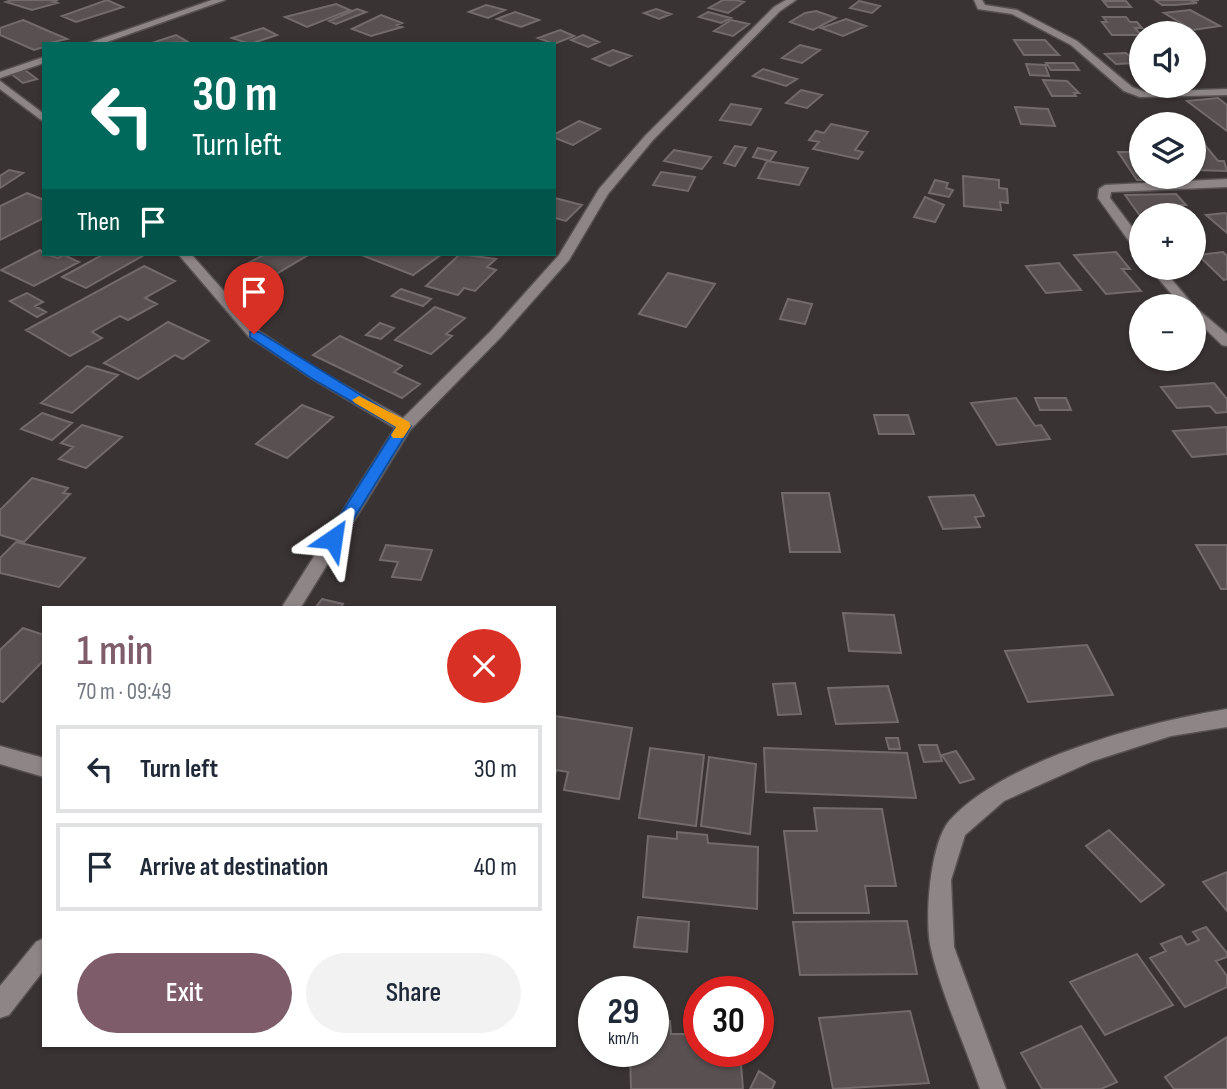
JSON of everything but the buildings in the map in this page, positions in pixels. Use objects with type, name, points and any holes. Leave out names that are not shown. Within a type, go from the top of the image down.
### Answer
[{"type":"street","points":[[96,42],[221,0]]},
{"type":"street","points":[[292,606],[404,426],[495,335],[564,257],[603,192],[649,138],[777,9],[792,0]]},
{"type":"street","points":[[978,0],[981,7],[1014,12],[1074,43],[1128,89],[1144,95],[1227,92]]},
{"type":"street","points":[[0,75],[42,61]]},
{"type":"street","points":[[0,84],[42,117]]},
{"type":"street","points":[[1129,232],[1104,198],[1105,189],[1227,183]]},
{"type":"street","points":[[186,256],[254,334],[316,375],[404,426]]},
{"type":"street","points":[[1166,280],[1178,294]]},
{"type":"street","points":[[1206,322],[1227,342]]},
{"type":"street","points":[[993,1089],[942,947],[940,880],[956,829],[996,793],[1088,753],[1171,727],[1227,718]]},
{"type":"street","points":[[0,755],[42,767]]},
{"type":"street","points":[[0,1006],[42,953]]},
{"type":"slow traffic","points":[[359,400],[404,426],[398,435]]},
{"type":"route","points":[[254,334],[316,375],[404,426],[333,539]]}]
